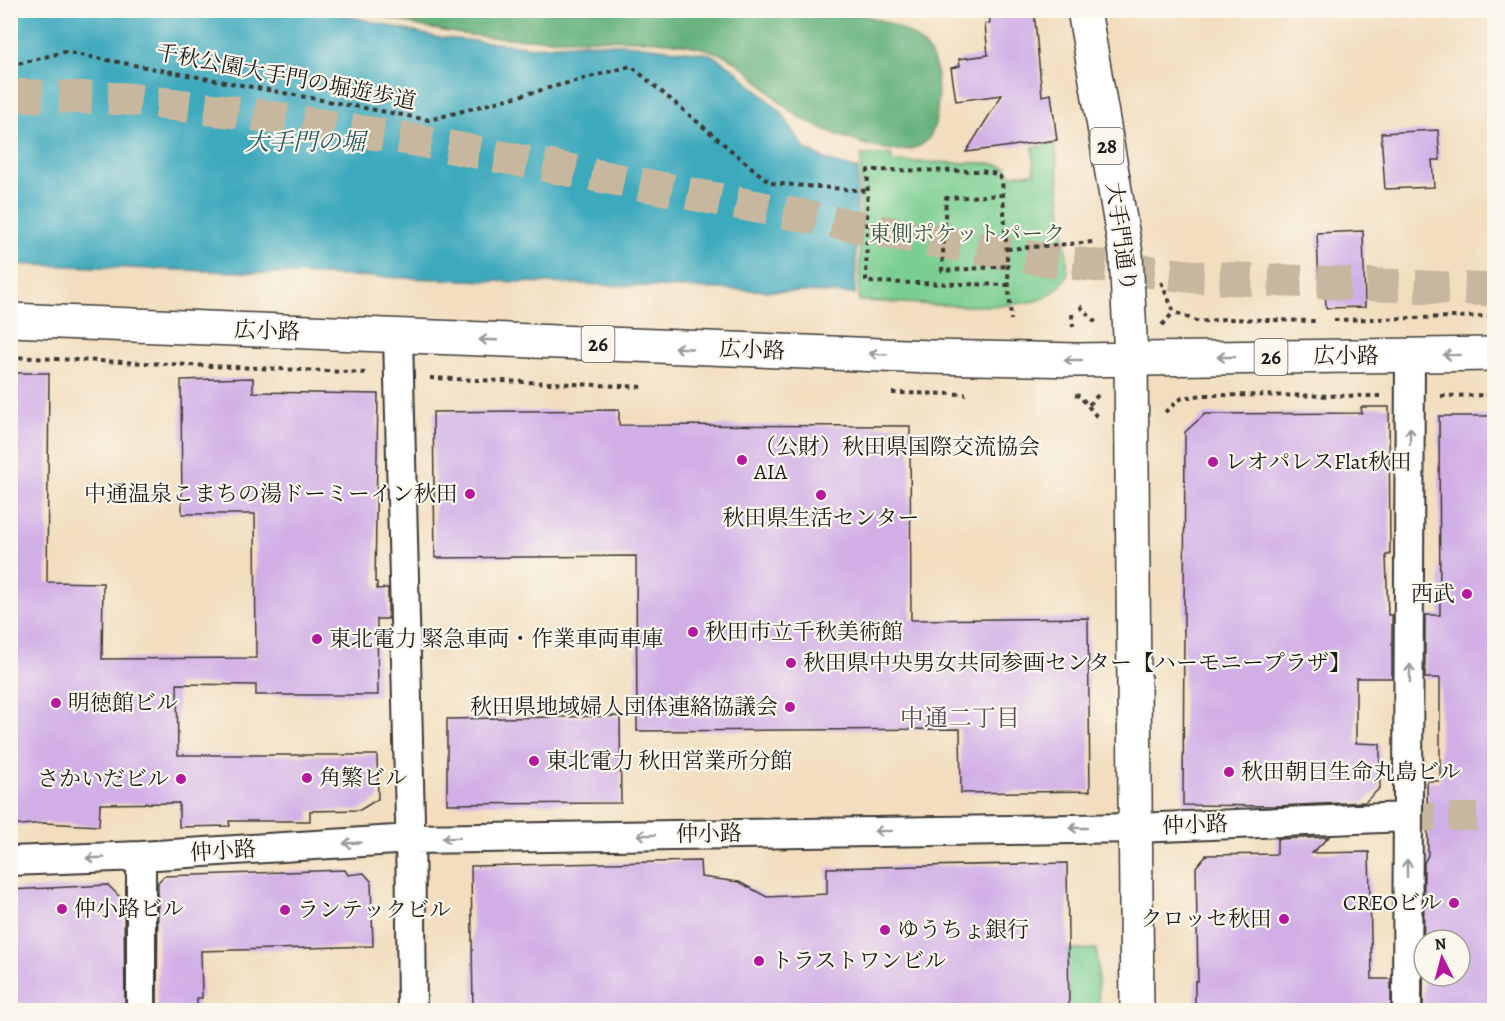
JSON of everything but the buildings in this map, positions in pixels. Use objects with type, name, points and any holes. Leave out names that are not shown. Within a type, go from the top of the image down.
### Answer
[{"type":"main road","name":"大手門通り","points":[[1084,10],[1126,254],[1131,358],[1137,1011]]},
{"type":"main road","name":"広小路","points":[[10,320],[931,357],[1077,360],[1494,354]]},
{"type":"street","points":[[398,337],[411,839],[412,1011]]},
{"type":"street","points":[[1407,1011],[1411,582],[1410,356]]},
{"type":"street","name":"仲小路","points":[[10,861],[141,856],[411,839],[1136,828],[1407,818]]},
{"type":"street","points":[[141,856],[141,1011]]},
{"type":"path","name":"千秋公園大手門の堀遊歩道","points":[[10,66],[64,52],[429,120],[631,66],[771,183],[868,191]]},
{"type":"path","points":[[1009,285],[866,282],[868,170],[980,171],[998,174],[1002,180],[1004,195],[1011,320]]},
{"type":"path","points":[[1004,195],[946,198],[942,271],[1008,266]]},
{"type":"path","points":[[1007,249],[1102,242]]},
{"type":"path","points":[[1159,277],[1174,312],[1199,322],[1224,319],[1321,321]]},
{"type":"path","points":[[1332,320],[1494,316]]},
{"type":"path","points":[[10,357],[645,387]]},
{"type":"path","points":[[1065,392],[1080,396],[1100,424]]},
{"type":"path","points":[[892,393],[967,394]]},
{"type":"path","points":[[1162,416],[1182,398],[1203,395],[1494,394]]},
{"type":"green space","points":[[358,11],[846,11],[892,24],[912,36],[929,52],[936,70],[938,94],[936,118],[930,136],[921,145],[903,150],[885,149],[852,140],[796,115],[740,65],[718,53],[698,47],[653,41],[500,38],[428,28]]},
{"type":"green space","name":"東側ポケットパーク","points":[[1055,144],[1068,271],[1064,281],[1056,290],[1035,301],[993,306],[859,301],[861,155],[891,155],[892,162],[989,163],[1006,167],[1011,175],[1034,173],[1033,147]]},
{"type":"green space","points":[[1097,949],[1099,1010],[1069,1010],[1068,950]]},
{"type":"water","name":"大手門の堀","points":[[11,10],[327,11],[436,37],[534,47],[583,43],[627,44],[710,54],[733,68],[781,112],[805,149],[829,161],[858,169],[855,294],[11,264]]},
{"type":"tunnel","points":[[10,95],[127,99],[244,113],[415,140],[916,238],[1054,261],[1198,277],[1494,290]]},
{"type":"tunnel","points":[[1407,817],[1494,817]]},
{"type":"place","name":"（公財）秋田県国際交流協会 AIA","points":[[742,460]]},
{"type":"place","name":"レオパレスFlat秋田","points":[[1213,462]]},
{"type":"place","name":"中通温泉こまちの湯ドーミーイン秋田","points":[[470,494]]},
{"type":"place","name":"秋田県生活センター","points":[[821,495]]},
{"type":"place","name":"西武","points":[[1467,594]]},
{"type":"place","name":"秋田市立千秋美術館","points":[[693,632]]},
{"type":"place","name":"東北電力 緊急車両・作業車両車庫","points":[[317,639]]},
{"type":"place","name":"秋田県中央男女共同参画センター【ハーモニープラザ】","points":[[791,663]]},
{"type":"place","name":"明徳館ビル","points":[[56,703]]},
{"type":"place","name":"秋田県地域婦人団体連絡協議会","points":[[790,707]]},
{"type":"place","name":"東北電力 秋田営業所分館","points":[[534,761]]},
{"type":"place","name":"秋田朝日生命丸島ビル","points":[[1229,772]]},
{"type":"place","name":"角繁ビル","points":[[307,778]]},
{"type":"place","name":"さかいだビル","points":[[181,779]]},
{"type":"place","name":"CREOビル","points":[[1454,903]]},
{"type":"place","name":"仲小路ビル","points":[[62,909]]},
{"type":"place","name":"ランテックビル","points":[[285,910]]},
{"type":"place","name":"クロッセ秋田","points":[[1284,919]]},
{"type":"place","name":"ゆうちょ銀行","points":[[885,930]]},
{"type":"place","name":"トラストワンビル","points":[[759,961]]},
{"type":"district","name":"中通二丁目","points":[[960,718]]}]
